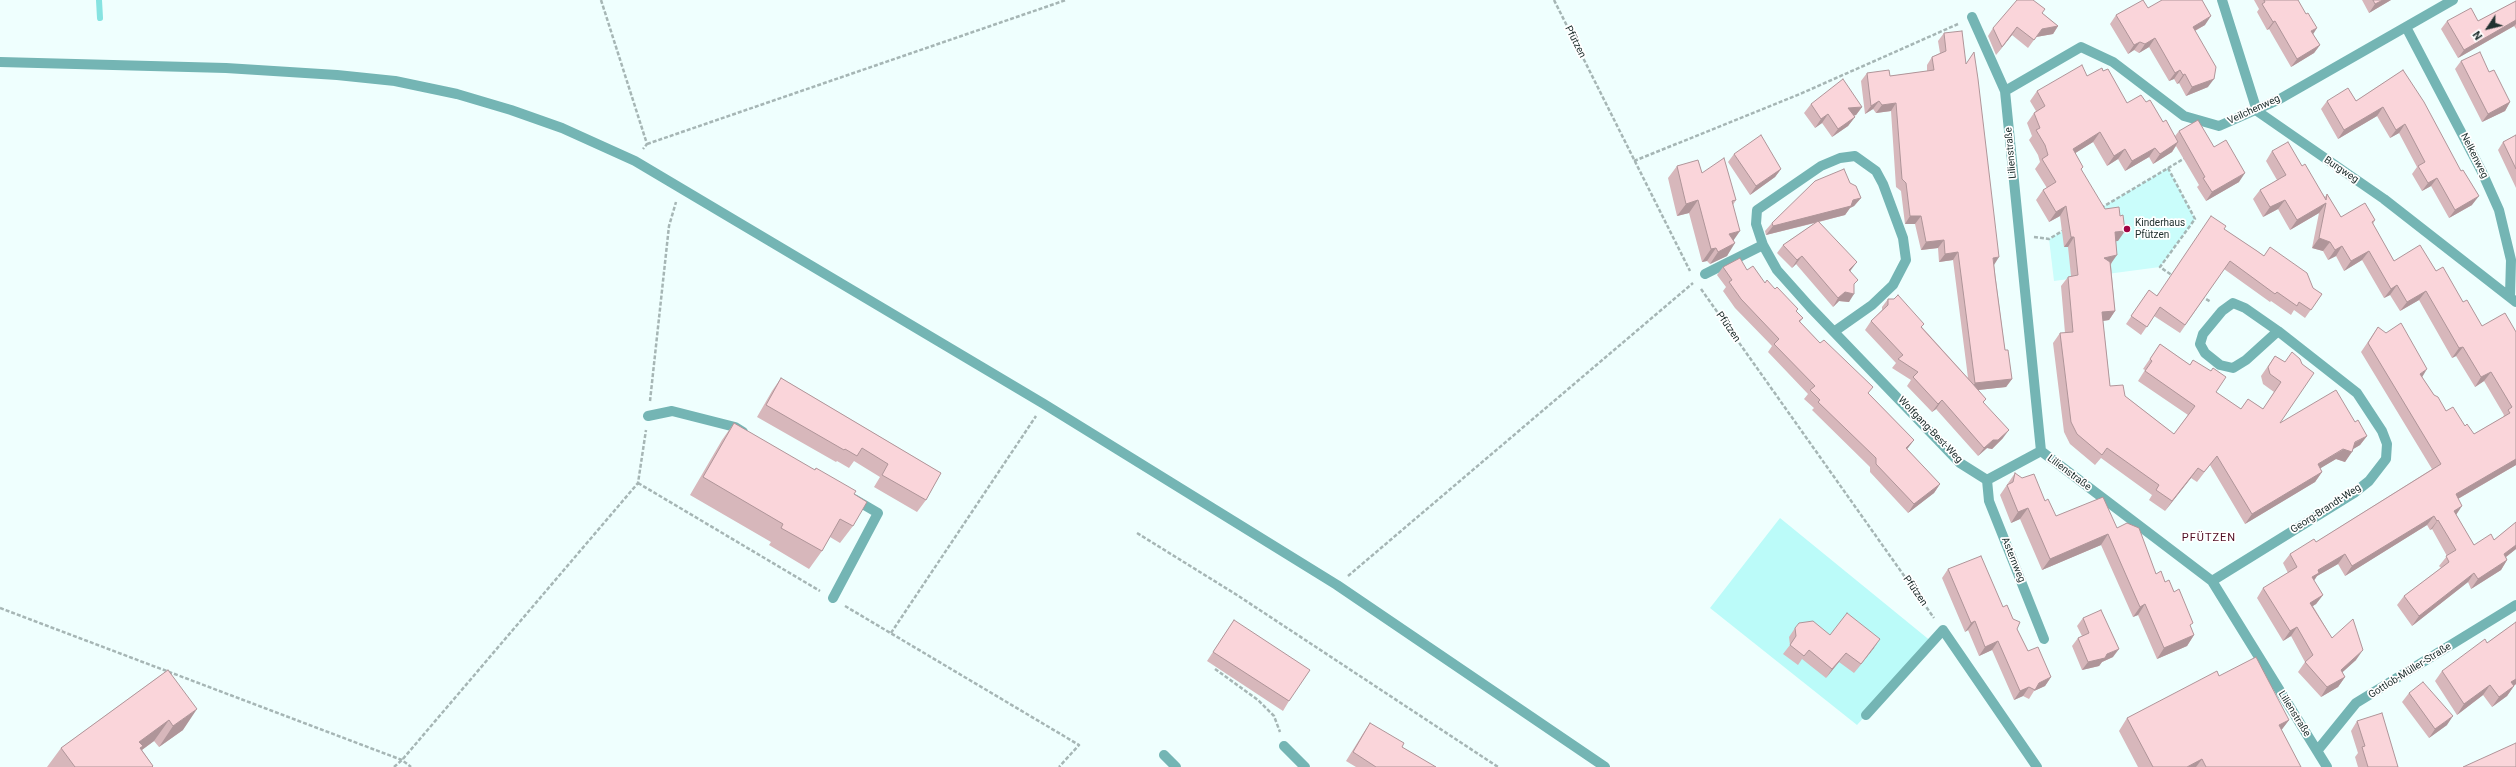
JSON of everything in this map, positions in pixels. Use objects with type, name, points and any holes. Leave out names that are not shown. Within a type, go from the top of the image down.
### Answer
[{"type":"street","points":[[2222,0],[2257,111]]},
{"type":"street","name":"Veilchenweg","points":[[2005,91],[2081,47],[2113,62],[2184,116],[2219,126],[2257,111],[2453,0]]},
{"type":"street","name":"Lilienstraße","points":[[1972,18],[2005,91],[2018,236],[2041,451],[2212,581],[2327,767]]},
{"type":"street","name":"Nelkenweg","points":[[2406,27],[2482,172],[2499,210],[2511,260],[2513,299]]},
{"type":"street","points":[[0,62],[226,68],[338,75],[395,81],[457,94],[562,128],[635,161],[1044,404],[1337,585],[1605,767]]},
{"type":"street","name":"Burgweg","points":[[2257,111],[2384,200],[2513,299]]},
{"type":"street","name":"Wolfgang-Best-Weg","points":[[1835,331],[1872,305],[1892,285],[1906,260],[1903,238],[1884,184],[1876,171],[1855,156],[1840,158],[1821,166],[1778,194],[1757,210],[1756,224],[1763,245],[1777,270],[1960,463],[1987,480]]},
{"type":"street","points":[[1705,274],[1763,245]]},
{"type":"street","name":"Georg-Brandt-Weg","points":[[2212,581],[2354,493],[2369,481],[2386,459],[2387,444],[2382,432],[2357,393],[2278,331],[2245,308],[2233,302],[2222,311],[2203,334],[2200,344],[2205,354],[2220,366],[2233,368],[2246,360],[2278,331]]},
{"type":"street","points":[[648,416],[672,411],[735,427],[755,439]]},
{"type":"street","points":[[1987,480],[2041,451]]},
{"type":"street","name":"Asternweg","points":[[1987,480],[1989,501],[2044,639]]},
{"type":"street","points":[[833,598],[878,513],[844,492]]},
{"type":"street","name":"Gottlob-Müller-Straße","points":[[2317,752],[2356,703],[2516,605]]},
{"type":"street","points":[[1866,715],[1943,630],[2037,767]]},
{"type":"street","points":[[1284,746],[1305,767]]},
{"type":"street","points":[[1164,755],[1176,767]]},
{"type":"path","points":[[601,0],[647,144]]},
{"type":"path","points":[[635,161],[647,144],[1066,0]]},
{"type":"path","name":"Pfützen","points":[[1554,0],[1692,274]]},
{"type":"path","points":[[1634,160],[1800,94],[1972,18]]},
{"type":"path","points":[[2096,211],[2188,156]]},
{"type":"path","points":[[2168,168],[2195,219],[2160,267],[2179,280]]},
{"type":"path","points":[[394,767],[402,760],[638,483],[648,416],[668,226],[675,204],[682,189]]},
{"type":"path","points":[[2018,236],[2049,239],[2069,227]]},
{"type":"path","points":[[1337,585],[1695,281]]},
{"type":"path","name":"Pfützen","points":[[1700,288],[1943,630]]},
{"type":"path","points":[[2197,293],[2222,311]]},
{"type":"path","points":[[891,633],[1044,404]]},
{"type":"path","points":[[638,483],[1079,745],[1059,767]]},
{"type":"path","points":[[1138,533],[1237,595],[1498,767]]},
{"type":"path","points":[[0,608],[402,760],[410,767]]},
{"type":"path","points":[[1215,669],[1258,700],[1274,716],[1284,746]]},
{"type":"shaded area","name":"Kinderhaus Pfützen","points":[[2168,168],[2195,219],[2160,267],[2054,281],[2049,239]]},
{"type":"shaded area","points":[[1780,518],[1932,642],[1857,725],[1710,608]]},
{"type":"building","points":[[2017,0],[2033,0],[2045,9],[2042,13],[2058,26],[2042,29],[2034,40],[2017,27],[2002,47],[1993,28]]},
{"type":"building","points":[[2143,0],[2148,8],[2162,0],[2202,0],[2211,16],[2193,27],[2216,67],[2214,79],[2192,87],[2185,74],[2183,75],[2180,70],[2175,73],[2155,38],[2145,44],[2140,42],[2134,45],[2116,15]]},
{"type":"building","points":[[2264,0],[2298,0],[2306,14],[2308,13],[2317,28],[2311,31],[2320,45],[2297,59],[2275,21],[2273,22],[2262,4],[2265,2]]},
{"type":"building","points":[[2373,0],[2383,0],[2375,4]]},
{"type":"building","points":[[2516,1],[2516,20],[2464,50],[2447,21],[2471,8],[2478,21]]},
{"type":"building","points":[[1962,31],[1966,64],[1974,52],[1978,79],[1999,257],[1993,258],[1995,276],[2005,350],[2008,350],[2012,379],[1975,383],[1958,252],[1945,254],[1944,240],[1926,242],[1921,216],[1910,216],[1906,183],[1902,179],[1896,103],[1882,105],[1879,101],[1871,106],[1867,73],[1889,70],[1890,76],[1934,70],[1932,57],[1946,51],[1944,33]]},
{"type":"building","points":[[2480,52],[2489,72],[2494,70],[2510,102],[2488,114],[2461,61]]},
{"type":"building","points":[[2082,65],[2087,76],[2102,68],[2103,71],[2108,69],[2127,103],[2141,95],[2146,102],[2150,100],[2163,122],[2166,120],[2178,142],[2160,154],[2155,148],[2132,161],[2125,149],[2114,156],[2100,132],[2073,149],[2083,167],[2081,169],[2105,209],[2119,207],[2120,216],[2123,215],[2125,231],[2115,232],[2117,255],[2104,258],[2110,262],[2115,311],[2102,312],[2110,386],[2123,385],[2125,396],[2174,434],[2195,406],[2145,371],[2152,361],[2150,359],[2160,344],[2190,365],[2193,360],[2211,371],[2213,368],[2226,377],[2216,392],[2241,409],[2248,399],[2263,409],[2281,382],[2270,374],[2268,367],[2275,356],[2285,362],[2292,352],[2300,359],[2302,364],[2314,373],[2280,423],[2336,390],[2355,422],[2358,420],[2367,436],[2355,442],[2352,452],[2343,449],[2318,464],[2322,472],[2252,514],[2217,456],[2204,472],[2198,468],[2172,501],[2156,490],[2159,485],[2107,448],[2102,455],[2077,434],[2071,422],[2060,333],[2073,332],[2068,277],[2078,275],[2074,237],[2071,237],[2066,206],[2056,212],[2043,190],[2056,182],[2042,159],[2048,155],[2045,145],[2036,130],[2040,128],[2034,113],[2045,106],[2037,91]]},
{"type":"building","points":[[2403,70],[2424,102],[2461,171],[2463,170],[2479,196],[2455,210],[2437,178],[2428,183],[2418,166],[2425,162],[2405,124],[2396,130],[2383,107],[2344,130],[2327,101],[2348,88],[2356,101]]},
{"type":"building","points":[[1843,79],[1862,107],[1848,108],[1855,117],[1838,129],[1828,114],[1821,119],[1811,104]]},
{"type":"building","points":[[2198,120],[2214,147],[2226,140],[2245,173],[2212,192],[2203,178],[2205,177],[2179,131]]},
{"type":"building","points":[[1761,135],[1781,169],[1756,186],[1734,154]]},
{"type":"building","points":[[2516,135],[2516,169],[2503,142]]},
{"type":"building","points":[[2288,142],[2302,166],[2305,164],[2326,200],[2327,194],[2341,217],[2365,203],[2375,220],[2372,222],[2394,261],[2420,245],[2436,271],[2443,267],[2463,302],[2467,300],[2482,326],[2505,313],[2516,332],[2516,459],[2456,494],[2462,506],[2454,511],[2474,545],[2491,534],[2494,540],[2516,522],[2516,545],[2504,554],[2507,560],[2478,579],[2474,573],[2419,616],[2404,596],[2449,562],[2446,556],[2456,550],[2434,516],[2352,566],[2345,554],[2318,570],[2319,573],[2312,577],[2323,595],[2310,603],[2332,638],[2353,619],[2363,650],[2341,670],[2345,677],[2327,687],[2305,662],[2313,655],[2297,627],[2290,631],[2263,588],[2297,567],[2290,554],[2314,539],[2316,542],[2441,464],[2368,343],[2378,327],[2386,333],[2401,323],[2427,369],[2420,374],[2434,395],[2438,397],[2446,411],[2453,407],[2465,426],[2467,424],[2474,434],[2510,413],[2508,410],[2512,407],[2491,372],[2481,377],[2463,347],[2459,348],[2426,291],[2407,302],[2397,285],[2391,289],[2369,251],[2351,261],[2342,246],[2335,250],[2330,242],[2319,238],[2326,203],[2297,220],[2285,200],[2270,207],[2260,190],[2286,175],[2272,151]]},
{"type":"building","points":[[1724,158],[1736,200],[1732,201],[1740,231],[1729,234],[1735,243],[1718,252],[1716,248],[1711,249],[1698,200],[1686,204],[1677,166],[1698,160],[1702,173]]},
{"type":"building","points":[[1844,169],[1850,183],[1856,186],[1861,198],[1853,200],[1851,206],[1773,226],[1772,223],[1815,181]]},
{"type":"building","points":[[2211,216],[2226,226],[2224,229],[2264,256],[2270,247],[2307,273],[2313,288],[2322,294],[2311,310],[2299,302],[2297,306],[2277,292],[2275,294],[2230,261],[2185,325],[2160,307],[2147,327],[2131,316],[2149,290],[2157,296]]},
{"type":"building","points":[[1818,221],[1857,262],[1849,270],[1858,280],[1854,284],[1854,294],[1845,292],[1838,298],[1802,256],[1797,260],[1783,245]]},
{"type":"building","points":[[1740,258],[1747,270],[1753,266],[1765,283],[1767,280],[1775,289],[1777,287],[1798,309],[1796,311],[1803,318],[1799,321],[1820,343],[1824,340],[1873,387],[1868,393],[1914,440],[1906,448],[1940,484],[1914,504],[1876,464],[1876,458],[1818,402],[1820,400],[1810,390],[1815,386],[1774,344],[1779,339],[1741,299],[1729,282],[1732,280],[1723,267]]},
{"type":"building","points":[[1898,295],[1924,324],[1921,327],[1986,399],[1983,402],[2009,430],[1998,440],[1993,440],[1984,448],[1942,400],[1938,404],[1913,377],[1918,372],[1898,359],[1903,355],[1871,321],[1888,305],[1888,299],[1894,299]]},
{"type":"building","points":[[781,378],[941,473],[926,500],[882,475],[888,464],[862,448],[857,456],[766,405]]},
{"type":"building","points":[[734,423],[815,470],[816,468],[856,491],[854,494],[867,502],[853,526],[840,519],[822,551],[781,528],[783,524],[703,477]]},
{"type":"building","points":[[2015,473],[2022,478],[2034,474],[2045,501],[2048,499],[2056,516],[2103,497],[2117,528],[2127,523],[2139,528],[2156,574],[2161,571],[2165,582],[2169,580],[2174,592],[2179,589],[2193,623],[2190,625],[2194,635],[2164,648],[2145,604],[2140,607],[2108,534],[2050,559],[2028,508],[2018,512],[2007,485],[2013,482]]},
{"type":"building","points":[[1981,556],[2003,607],[2007,605],[2013,619],[2020,622],[2017,629],[2028,651],[2038,647],[2051,677],[2039,683],[2035,690],[2029,687],[2020,691],[1998,641],[1985,647],[1975,621],[1971,623],[1948,569]]},
{"type":"building","points":[[2101,610],[2119,649],[2107,654],[2105,658],[2088,662],[2078,638],[2089,633],[2083,618]]},
{"type":"building","points":[[1847,613],[1880,639],[1861,664],[1846,653],[1832,669],[1809,650],[1804,656],[1790,645],[1796,636],[1795,628],[1799,623],[1813,621],[1830,635]]},
{"type":"building","points":[[1234,620],[1310,670],[1289,701],[1213,652]]},
{"type":"building","points":[[2516,622],[2516,679],[2511,682],[2514,686],[2499,697],[2490,685],[2464,704],[2442,671],[2485,639],[2487,643]]},
{"type":"building","points":[[2256,657],[2289,720],[2279,725],[2301,767],[2206,767],[2202,759],[2187,767],[2153,767],[2127,718],[2217,671],[2219,676]]},
{"type":"building","points":[[168,670],[197,709],[173,726],[169,720],[139,742],[143,746],[140,748],[153,766],[75,767],[61,748]]},
{"type":"building","points":[[2423,682],[2453,716],[2435,729],[2409,693]]},
{"type":"building","points":[[2382,713],[2398,767],[2368,767],[2362,747],[2365,746],[2357,721]]},
{"type":"building","points":[[1370,723],[1404,743],[1402,747],[1436,767],[1376,767],[1353,752]]},
{"type":"building","points":[[2516,743],[2516,767],[2463,767]]},
{"type":"waterway","points":[[99,0],[100,18]]},
{"type":"place","name":"Kinderhaus Pfützen","points":[[2127,229]]},
{"type":"district","name":"PFÜTZEN","points":[[2209,538]]}]
